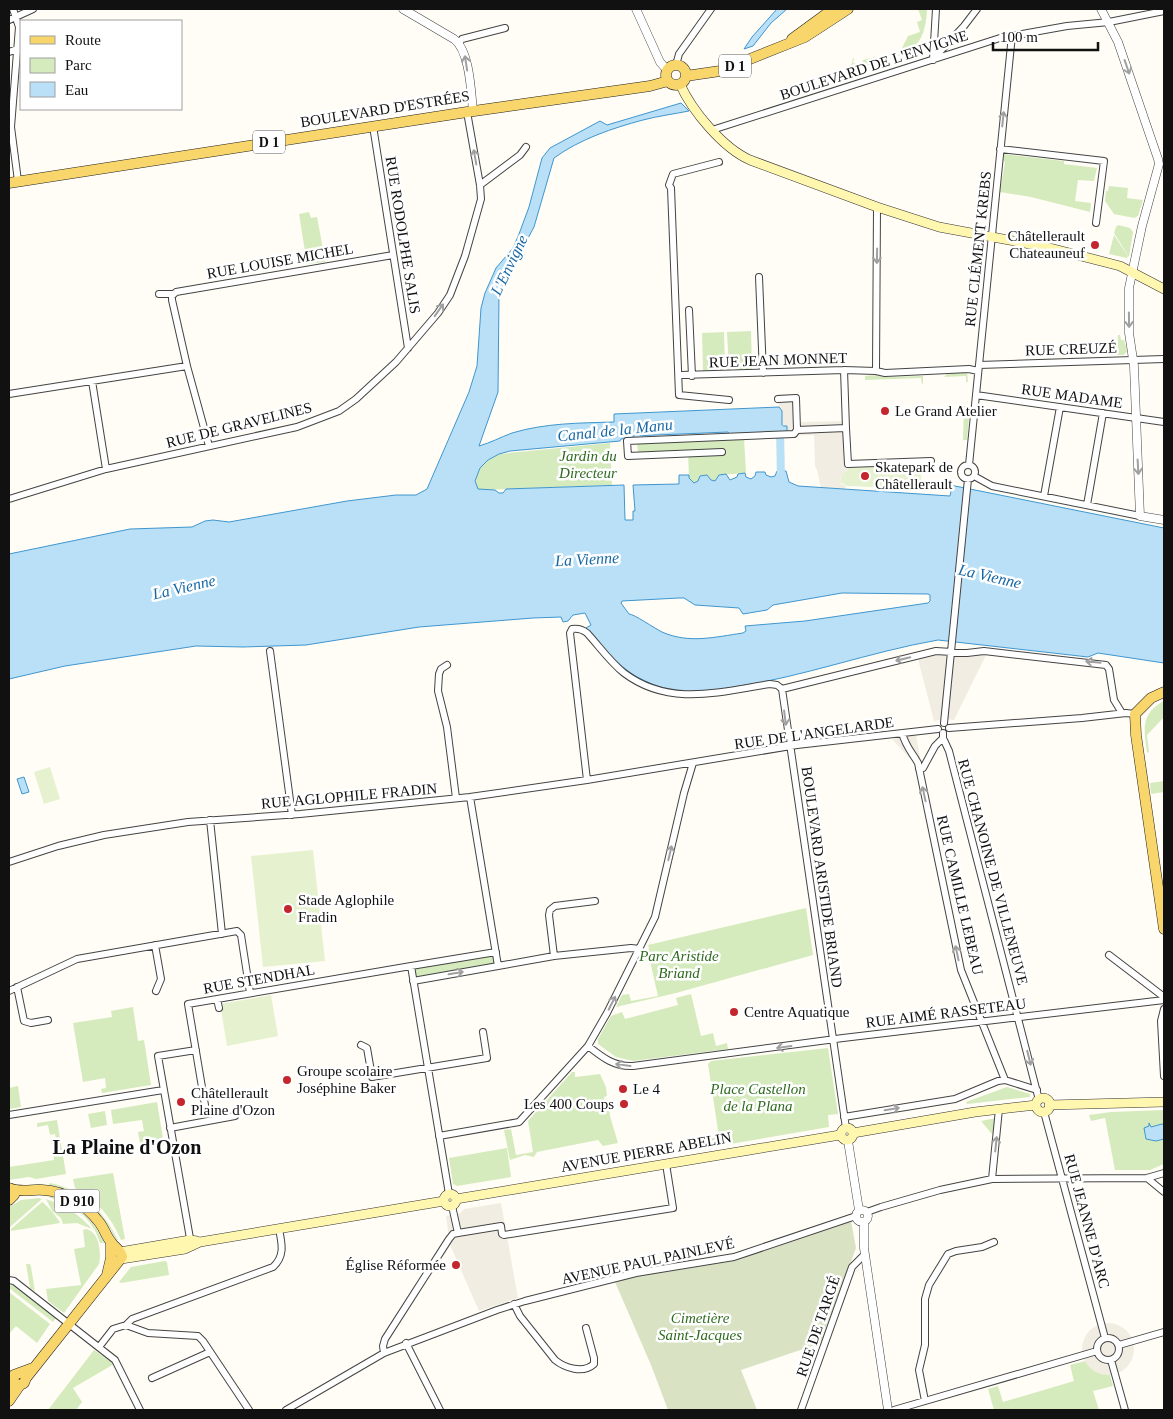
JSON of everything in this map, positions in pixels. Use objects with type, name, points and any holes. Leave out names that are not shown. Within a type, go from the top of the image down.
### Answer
[{"type":"main road","name":"D 1","points":[[781,47],[834,9]]},
{"type":"main road","name":"D 1","points":[[683,80],[720,71],[805,38],[848,9]]},
{"type":"main road","points":[[683,80],[674,85],[668,81],[666,76],[671,67],[684,68],[683,80],[687,99],[712,130],[728,147],[740,156],[938,227],[1065,251],[1120,266],[1164,289]]},
{"type":"main road","name":"BOULEVARD D'ESTRÉES","points":[[13,182],[373,126],[650,86],[668,81]]},
{"type":"main road","points":[[1164,692],[1151,698],[1135,714],[1136,734],[1164,929]]},
{"type":"main road","points":[[1037,1103],[1040,1111],[1047,1108],[1164,1102]]},
{"type":"main road","name":"AVENUE PIERRE ABELIN","points":[[116,1254],[185,1249],[194,1243],[1037,1103]]},
{"type":"main road","name":"D 910","points":[[11,1194],[24,1191],[46,1190],[78,1202],[100,1222],[116,1254]]},
{"type":"main road","points":[[11,1398],[16,1376],[34,1368],[107,1275],[116,1254]]},
{"type":"street","points":[[13,182],[10,115],[12,83],[20,27],[14,9]]},
{"type":"street","points":[[9,20],[33,9]]},
{"type":"street","points":[[403,9],[459,42],[465,56],[470,112]]},
{"type":"street","points":[[636,9],[660,62],[671,67],[711,9]]},
{"type":"street","points":[[933,60],[936,9]]},
{"type":"street","points":[[933,60],[977,9]]},
{"type":"street","points":[[1101,9],[1118,42],[1158,159],[1129,288],[1128,322],[1133,360],[1140,516]]},
{"type":"street","name":"BOULEVARD DE L'ENVIGNE","points":[[712,130],[1012,35],[1109,22],[1164,10]]},
{"type":"street","points":[[459,42],[505,28]]},
{"type":"street","name":"RUE CLÉMENT KREBS","points":[[970,480],[964,477],[961,471],[963,467],[969,465],[1012,35]]},
{"type":"street","points":[[9,52],[18,49]]},
{"type":"street","name":"RUE DE GRAVELINES","points":[[9,499],[106,469],[297,427],[339,411],[356,399],[408,348],[438,313],[450,294],[466,256],[481,199],[470,112]]},
{"type":"street","name":"RUE RODOLPHE SALIS","points":[[373,126],[408,348]]},
{"type":"street","points":[[480,185],[520,155],[526,148]]},
{"type":"street","points":[[1000,149],[1104,160],[1096,223]]},
{"type":"street","points":[[719,162],[673,174],[669,185],[672,188],[679,395],[729,400]]},
{"type":"street","points":[[876,371],[878,207]]},
{"type":"street","name":"RUE LOUISE MICHEL","points":[[159,294],[173,294],[177,291],[393,254]]},
{"type":"street","points":[[759,277],[763,373]]},
{"type":"street","points":[[173,294],[172,300],[187,366],[208,446]]},
{"type":"street","points":[[689,310],[692,376]]},
{"type":"street","name":"RUE CREUZÉ","points":[[876,371],[885,373],[1164,359]]},
{"type":"street","points":[[9,394],[187,366]]},
{"type":"street","points":[[844,370],[848,464],[931,461]]},
{"type":"street","name":"RUE JEAN MONNET","points":[[681,375],[844,370],[876,371]]},
{"type":"street","points":[[92,381],[106,469]]},
{"type":"street","name":"RUE MADAME","points":[[976,395],[1164,422]]},
{"type":"street","points":[[778,398],[796,398],[797,430]]},
{"type":"street","points":[[1044,496],[1060,407]]},
{"type":"street","points":[[1087,505],[1103,413]]},
{"type":"street","points":[[722,452],[628,456],[627,441],[794,434],[797,430],[846,428]]},
{"type":"street","points":[[902,733],[905,745],[919,766],[923,768],[943,730],[970,480],[974,469],[969,465]]},
{"type":"street","points":[[970,480],[1164,520]]},
{"type":"street","points":[[587,780],[571,647],[570,633],[572,629],[582,629],[623,672],[647,686],[675,694],[703,695],[770,684],[777,685],[782,689],[931,652],[967,653],[984,651],[1106,664],[1109,669],[1114,700],[1122,713]]},
{"type":"street","points":[[270,651],[292,815]]},
{"type":"street","points":[[447,665],[441,668],[438,674],[438,691],[447,727],[456,798]]},
{"type":"street","name":"BOULEVARD ARISTIDE BRIAND","points":[[782,689],[844,1117],[861,1213]]},
{"type":"street","name":"RUE DE L'ANGELARDE","points":[[693,763],[789,747],[902,733],[1122,713],[1135,714]]},
{"type":"street","name":"RUE CHANOINE DE VILLENEUVE","points":[[943,730],[1018,1017]]},
{"type":"street","points":[[439,1136],[519,1122],[588,1046],[607,1013],[655,917],[684,793],[693,763]]},
{"type":"street","name":"RUE AGLOPHILE FRADIN","points":[[9,862],[58,846],[104,836],[210,820],[292,815],[470,797],[693,763]]},
{"type":"street","name":"RUE CAMILLE LEBEAU","points":[[919,766],[961,970],[1005,1080]]},
{"type":"street","points":[[470,797],[498,966]]},
{"type":"street","points":[[210,820],[222,934]]},
{"type":"street","points":[[554,956],[550,910],[555,906],[595,901]]},
{"type":"street","points":[[9,991],[77,959],[237,931],[241,934],[250,993]]},
{"type":"street","points":[[155,945],[161,979],[156,991]]},
{"type":"street","points":[[413,980],[554,956],[630,948],[640,949]]},
{"type":"street","name":"RUE STENDHAL","points":[[206,1111],[188,1004],[496,952]]},
{"type":"street","points":[[1109,955],[1164,999]]},
{"type":"street","points":[[411,966],[450,1200],[458,1233]]},
{"type":"street","points":[[17,987],[24,1021],[31,1023],[48,1020]]},
{"type":"street","points":[[217,999],[219,1008]]},
{"type":"street","name":"RUE AIMÉ RASSETEAU","points":[[588,1046],[611,1063],[626,1067],[1164,999]]},
{"type":"street","points":[[1164,1009],[1161,1021],[1164,1076]]},
{"type":"street","points":[[1018,1017],[1037,1090],[1037,1103]]},
{"type":"street","points":[[360,1045],[367,1048],[372,1077],[487,1058],[483,1032]]},
{"type":"street","points":[[194,1243],[170,1128],[158,1056],[196,1050]]},
{"type":"street","points":[[844,1117],[955,1099],[998,1081],[1005,1080],[1037,1090]]},
{"type":"street","points":[[9,1115],[163,1090]]},
{"type":"street","name":"RUE JEANNE D'ARC","points":[[1047,1108],[1062,1178],[1105,1338]]},
{"type":"street","points":[[992,1179],[999,1109]]},
{"type":"street","points":[[170,1128],[235,1116]]},
{"type":"street","points":[[384,1353],[385,1339],[453,1234],[501,1226],[502,1234],[504,1235],[673,1208],[666,1164]]},
{"type":"street","name":"AVENUE PAUL PAINLEVÉ","points":[[286,1410],[384,1353],[406,1343],[514,1304],[636,1273],[734,1257],[861,1213],[970,1182],[992,1179],[1147,1178],[1164,1173]]},
{"type":"street","points":[[1147,1178],[1164,1192]]},
{"type":"street","points":[[861,1213],[858,1221],[864,1222],[865,1254],[888,1410]]},
{"type":"street","points":[[99,1347],[113,1329],[126,1325],[132,1319],[273,1267],[282,1254],[279,1229]]},
{"type":"street","points":[[925,1401],[919,1370],[925,1345],[925,1299],[929,1285],[948,1254],[982,1247],[994,1242]]},
{"type":"street","name":"RUE DE TARGÉ","points":[[802,1410],[852,1267],[865,1254]]},
{"type":"street","points":[[9,1280],[112,1357],[118,1364],[140,1410]]},
{"type":"street","points":[[514,1304],[520,1316],[555,1360],[561,1365],[572,1369],[582,1369],[594,1364],[586,1328]]},
{"type":"street","points":[[126,1325],[148,1333],[198,1336],[248,1410]]},
{"type":"street","points":[[1119,1345],[1164,1332]]},
{"type":"street","points":[[1105,1338],[1112,1338],[1119,1345],[1117,1356],[1111,1360],[1103,1359],[1097,1351],[1099,1341],[1105,1338]]},
{"type":"street","points":[[406,1343],[440,1410]]},
{"type":"street","points":[[894,1410],[1097,1351]]},
{"type":"street","points":[[152,1378],[210,1352]]},
{"type":"street","points":[[1111,1360],[1125,1410]]},
{"type":"green space","points":[[918,9],[927,9],[921,38],[912,49],[898,56],[908,36],[920,32],[917,22],[922,20]]},
{"type":"green space","points":[[875,57],[881,61],[850,71],[853,58],[853,63],[862,65],[863,60]]},
{"type":"green space","points":[[1004,154],[1064,161],[1064,164],[1097,168],[1094,181],[1078,180],[1075,201],[1091,203],[1090,212],[1031,197],[1000,192],[1005,162],[1003,160]]},
{"type":"green space","points":[[1109,186],[1128,188],[1127,198],[1143,200],[1138,216],[1134,218],[1114,214],[1105,201],[1106,191],[1108,191]]},
{"type":"green space","points":[[309,212],[311,218],[317,217],[323,249],[319,250],[318,247],[311,248],[311,252],[308,253],[309,257],[313,259],[324,257],[325,262],[307,264],[299,214]]},
{"type":"green space","points":[[1118,225],[1130,228],[1133,232],[1129,257],[1114,233]]},
{"type":"green space","points":[[1114,235],[1128,256],[1127,258],[1109,254]]},
{"type":"green space","points":[[751,331],[752,369],[729,370],[727,332]]},
{"type":"green space","points":[[724,332],[725,370],[703,371],[702,333]]},
{"type":"green space","points":[[1118,335],[1120,335],[1121,340],[1124,340],[1127,351],[1124,355],[1111,355],[1117,353]]},
{"type":"green space","points":[[967,372],[968,382],[966,382],[966,376],[944,377],[948,373]]},
{"type":"green space","points":[[877,375],[885,377],[923,376],[923,384],[921,378],[865,380],[865,376]]},
{"type":"green space","points":[[964,406],[970,406],[967,440],[963,440]]},
{"type":"green space","points":[[744,438],[746,473],[719,475],[715,481],[700,476],[698,481],[694,483],[689,478],[688,451],[638,453],[637,443]]},
{"type":"green space","name":"Jardin du Directeur","points":[[610,443],[612,485],[481,490],[478,489],[476,483],[476,478],[481,468],[489,459],[499,454]]},
{"type":"green space","name":"Skatepark de Châtellerault","points":[[924,465],[924,475],[921,475],[922,489],[847,486],[840,482],[842,474],[848,468]]},
{"type":"green space","points":[[1164,701],[1164,717],[1147,735],[1149,752],[1147,753],[1145,723],[1151,711]]},
{"type":"green space","points":[[50,767],[60,799],[44,804],[34,772]]},
{"type":"green space","points":[[1164,781],[1164,792],[1151,794],[1150,783]]},
{"type":"green space","name":"Stade Aglophile Fradin","points":[[313,850],[325,961],[263,967],[251,856]]},
{"type":"green space","name":"Parc Aristide Briand","points":[[806,908],[813,955],[676,993],[616,1007],[622,995],[629,994],[631,1001],[658,996],[650,961],[642,962],[649,948],[648,945]]},
{"type":"green space","points":[[492,955],[494,962],[492,964],[415,976],[415,968]]},
{"type":"green space","points":[[691,994],[701,1036],[713,1033],[716,1046],[727,1043],[728,1049],[633,1061],[616,1057],[598,1044],[598,1039],[611,1016],[622,1012],[625,1019],[678,1005],[676,998]]},
{"type":"green space","points":[[271,995],[278,1036],[227,1046],[220,1004]]},
{"type":"green space","points":[[133,1007],[138,1041],[144,1040],[151,1085],[102,1093],[101,1089],[106,1088],[105,1078],[83,1082],[73,1023],[112,1017],[111,1011]]},
{"type":"green space","name":"Place Castellon de la Plana","points":[[828,1048],[838,1114],[828,1115],[829,1127],[689,1151],[683,1147],[686,1142],[719,1137],[708,1064],[711,1061]]},
{"type":"green space","points":[[572,1072],[575,1072],[575,1077],[600,1074],[606,1087],[607,1096],[604,1097],[606,1106],[609,1106],[618,1143],[603,1146],[598,1140],[537,1152],[534,1157],[525,1155],[510,1160],[504,1130],[511,1129],[516,1155],[533,1152],[528,1121]]},
{"type":"green space","points":[[18,1086],[21,1107],[9,1109],[9,1088]]},
{"type":"green space","points":[[1007,1087],[1030,1094],[1030,1097],[967,1104],[966,1102]]},
{"type":"green space","points":[[157,1102],[164,1145],[141,1149],[138,1132],[144,1131],[142,1120],[113,1124],[111,1110]]},
{"type":"green space","points":[[1164,1110],[1164,1164],[1150,1170],[1115,1170],[1105,1118],[1091,1121],[1089,1115],[1111,1112]]},
{"type":"green space","points":[[105,1111],[107,1125],[91,1128],[88,1114]]},
{"type":"green space","points":[[996,1118],[995,1134],[991,1133],[981,1121]]},
{"type":"green space","points":[[57,1120],[66,1174],[36,1179],[29,1177],[9,1180],[9,1167],[54,1160],[51,1139],[56,1138],[55,1134],[50,1135],[48,1125],[37,1127],[37,1123]]},
{"type":"green space","points":[[507,1148],[511,1177],[457,1186],[453,1184],[449,1158]]},
{"type":"green space","points":[[113,1173],[125,1239],[121,1240],[108,1216],[96,1203],[75,1188],[73,1179]]},
{"type":"green space","points":[[50,1183],[72,1190],[90,1203],[106,1220],[118,1240],[116,1240],[97,1211],[89,1204],[71,1192],[49,1185]]},
{"type":"green space","points":[[47,1196],[57,1198],[82,1212],[95,1226],[104,1243],[100,1243],[95,1230],[82,1214],[65,1203]]},
{"type":"green space","points":[[42,1199],[10,1227],[9,1207],[21,1200]]},
{"type":"green space","points":[[46,1199],[71,1211],[92,1229],[77,1223],[63,1224],[61,1218],[52,1211]]},
{"type":"green space","points":[[42,1202],[52,1211],[60,1223],[11,1231],[11,1229]]},
{"type":"green space","name":"Cimetière Saint-Jacques","points":[[851,1221],[856,1248],[821,1343],[741,1370],[757,1410],[668,1410],[651,1365],[615,1282],[633,1277],[734,1261]]},
{"type":"green space","points":[[86,1229],[93,1233],[99,1243],[99,1264],[64,1313],[48,1301],[46,1289],[81,1285],[74,1249],[85,1247],[83,1230]]},
{"type":"green space","points":[[167,1262],[169,1275],[119,1282],[131,1267]]},
{"type":"green space","points":[[26,1264],[30,1264],[31,1267],[35,1291],[30,1288]]},
{"type":"green space","points":[[11,1284],[56,1318],[53,1322],[9,1288]]},
{"type":"green space","points":[[9,1292],[50,1324],[37,1343],[16,1326],[9,1334]]},
{"type":"green space","points":[[94,1350],[114,1364],[73,1388],[82,1402],[76,1410],[48,1410]]},
{"type":"green space","points":[[1085,1361],[1094,1371],[1110,1375],[1113,1386],[1093,1391],[1099,1410],[994,1410],[988,1389],[998,1386],[1003,1402],[1074,1381],[1070,1365]]},
{"type":"shaded area","points":[[778,394],[799,394],[800,422],[846,421],[848,470],[842,475],[840,480],[841,484],[846,486],[845,489],[821,488],[815,466],[814,435],[787,436],[782,426],[782,411],[779,407]]},
{"type":"shaded area","points":[[939,653],[986,655],[954,720],[934,721],[918,659]]},
{"type":"shaded area","points":[[916,735],[921,762],[915,764],[892,739]]},
{"type":"shaded area","points":[[501,1203],[518,1298],[479,1311],[450,1245],[446,1216],[459,1214],[464,1209]]},
{"type":"shaded area","points":[[1103,1323],[1113,1323],[1122,1327],[1130,1335],[1134,1349],[1130,1363],[1122,1371],[1113,1375],[1103,1375],[1094,1371],[1086,1363],[1082,1354],[1082,1344],[1086,1335],[1094,1327]]},
{"type":"water","points":[[777,9],[787,9],[771,23],[753,46],[744,49],[752,37]]},
{"type":"water","points":[[681,103],[689,111],[632,123],[609,131],[575,145],[554,158],[534,227],[499,295],[498,392],[479,446],[512,433],[537,427],[614,422],[614,414],[779,407],[782,411],[782,426],[787,426],[787,432],[729,434],[728,432],[633,436],[633,438],[621,439],[620,441],[510,451],[488,460],[480,468],[475,481],[478,489],[495,490],[503,493],[506,489],[624,485],[625,520],[633,520],[633,511],[635,511],[633,485],[679,484],[679,475],[689,475],[689,478],[694,483],[698,481],[700,476],[707,475],[711,480],[715,481],[719,475],[726,474],[730,480],[737,477],[738,474],[745,473],[746,477],[751,479],[755,476],[756,472],[765,472],[766,475],[771,477],[775,476],[777,471],[786,471],[789,482],[798,486],[950,496],[952,486],[955,486],[1164,528],[1164,663],[1098,653],[1088,657],[938,640],[760,683],[708,691],[687,692],[656,686],[628,671],[613,658],[586,628],[591,625],[585,613],[573,615],[568,621],[563,622],[561,617],[419,627],[306,645],[196,646],[65,666],[9,679],[9,554],[130,529],[192,527],[205,521],[229,522],[347,501],[396,495],[416,495],[427,489],[469,392],[477,366],[481,308],[485,293],[496,268],[513,248],[519,234],[529,207],[542,158],[550,148],[600,121],[607,125]],"holes":[[[842,593],[930,595],[928,603],[805,621],[745,626],[746,631],[743,633],[692,639],[672,636],[662,632],[629,614],[621,603],[622,601],[684,598],[695,605],[739,608],[743,614],[767,610],[773,605]]]},
{"type":"water","points":[[24,777],[29,792],[22,794],[17,779]]},
{"type":"water","points":[[1149,1123],[1151,1127],[1164,1125],[1164,1139],[1156,1141],[1146,1139],[1144,1128],[1149,1126]]},
{"type":"waterway","points":[[780,429],[781,480]]},
{"type":"place","name":"Châtellerault Chateauneuf","points":[[1095,245]]},
{"type":"place","name":"Le Grand Atelier","points":[[885,411]]},
{"type":"place","name":"Skatepark de Châtellerault","points":[[865,476]]},
{"type":"place","name":"Stade Aglophile Fradin","points":[[288,909]]},
{"type":"place","name":"Centre Aquatique","points":[[734,1012]]},
{"type":"place","name":"Groupe scolaire Joséphine Baker","points":[[287,1080]]},
{"type":"place","name":"Le 4","points":[[623,1089]]},
{"type":"place","name":"Châtellerault Plaine d'Ozon","points":[[181,1102]]},
{"type":"place","name":"Les 400 Coups","points":[[624,1104]]},
{"type":"place","name":"Église Réformée","points":[[456,1265]]},
{"type":"district","name":"La Plaine d'Ozon","points":[[127,1147]]},
{"type":"water label","name":"L'Envigne","points":[[509,265]]},
{"type":"water label","name":"Canal de la Manu","points":[[615,430]]},
{"type":"water label","name":"La Vienne","points":[[587,559]]},
{"type":"water label","name":"La Vienne","points":[[990,576]]},
{"type":"water label","name":"La Vienne","points":[[184,587]]}]
